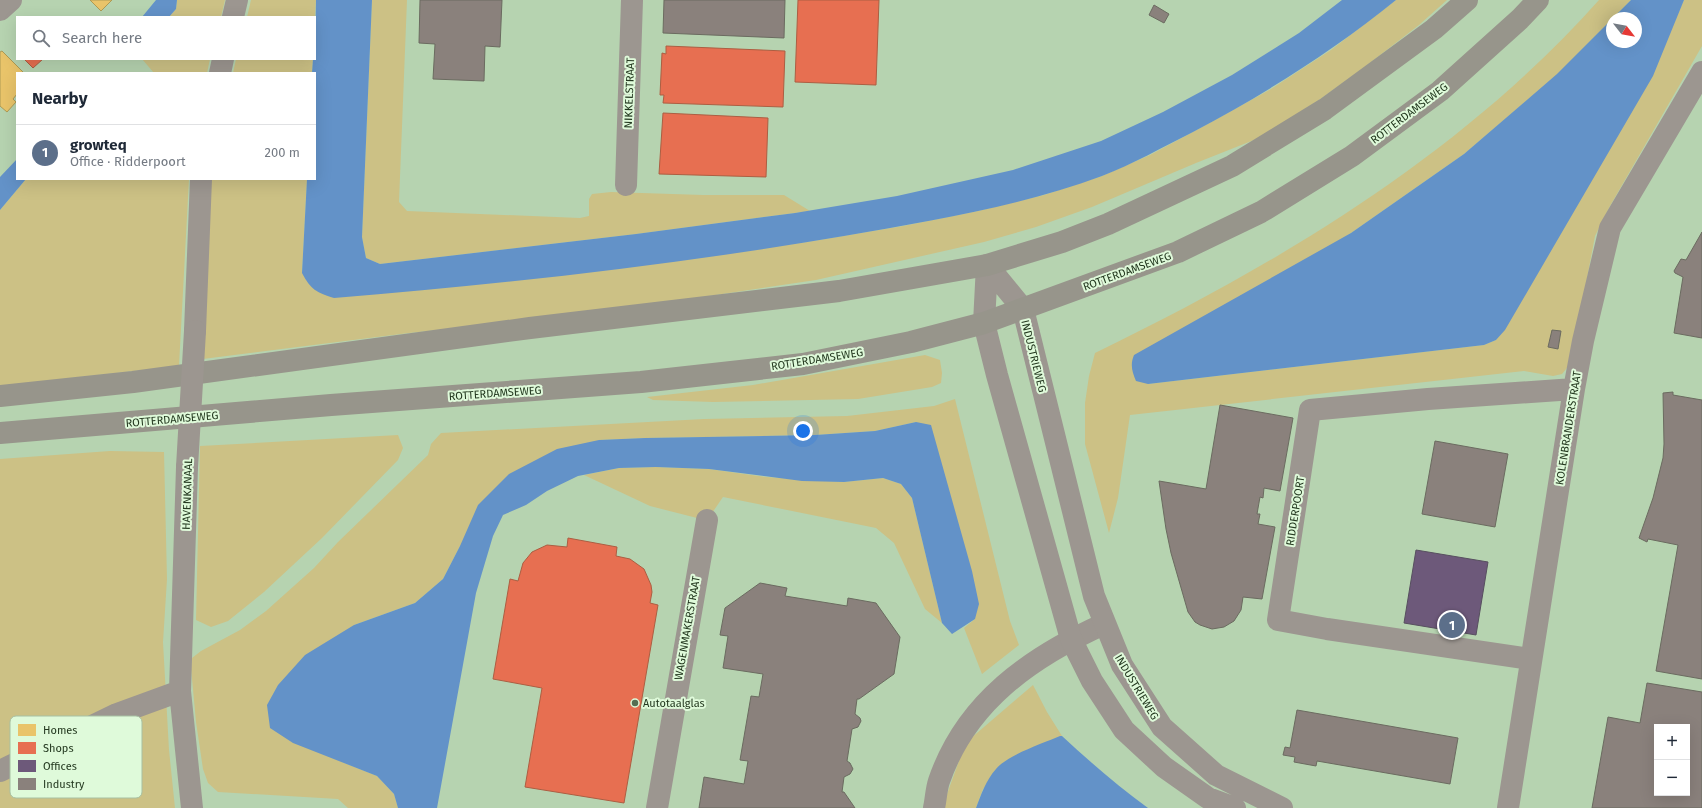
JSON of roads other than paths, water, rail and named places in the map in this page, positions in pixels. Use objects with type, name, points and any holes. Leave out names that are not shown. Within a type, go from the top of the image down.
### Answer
[{"type":"main road","points":[[0,396],[133,382],[530,328],[839,291],[987,265],[1062,242],[1108,224],[1232,166],[1325,109],[1434,29],[1467,0]]},
{"type":"main road","name":"ROTTERDAMSEWEG","points":[[0,432],[680,377],[803,364],[911,342],[984,323],[1178,252],[1261,212],[1352,156],[1440,91],[1520,19],[1538,0]]},
{"type":"street","points":[[0,10],[11,0]]},
{"type":"street","points":[[233,16],[237,0]]},
{"type":"street","name":"NIKKELSTRAAT","points":[[626,185],[632,0]]},
{"type":"street","points":[[220,72],[223,60]]},
{"type":"street","name":"KOLENBRANDERSTRAAT","points":[[1508,808],[1574,389],[1583,341],[1610,228],[1702,72]]},
{"type":"street","name":"HAVENKANAAL","points":[[192,808],[180,691],[201,180]]},
{"type":"street","points":[[987,265],[984,323],[997,375],[1071,639],[1092,681],[1124,730],[1164,767],[1208,798],[1235,808]]},
{"type":"street","name":"INDUSTRIEWEG","points":[[987,265],[1023,309],[1077,533],[1094,596],[1104,624],[1122,665],[1162,728],[1216,775],[1282,808]]},
{"type":"street","name":"RIDDERPOORT","points":[[1531,659],[1327,629],[1278,620],[1310,410],[1428,399],[1574,389]]},
{"type":"street","name":"WAGENMAKERSTRAAT","points":[[657,808],[707,520]]},
{"type":"street","points":[[934,808],[939,782],[950,754],[971,720],[1008,681],[1071,639],[1104,624]]},
{"type":"street","points":[[113,716],[180,691]]},
{"type":"street","points":[[0,771],[10,766]]},
{"type":"water","points":[[156,0],[177,0],[176,9],[170,16],[143,16]]},
{"type":"water","points":[[316,0],[372,0],[362,237],[366,258],[380,264],[636,234],[795,213],[897,196],[1013,170],[1101,141],[1163,112],[1232,75],[1299,33],[1342,0],[1396,0],[1348,37],[1298,71],[1220,118],[1148,155],[1102,176],[1071,187],[1007,205],[909,225],[653,265],[526,280],[334,298],[311,287],[302,273],[307,180],[316,180],[316,72],[312,72],[313,60],[316,60]]},
{"type":"water","points":[[1631,0],[1684,0],[1653,76],[1505,330],[1496,340],[1484,345],[1148,384],[1136,381],[1132,368],[1134,355],[1351,233],[1464,154],[1557,74],[1606,25],[1606,48],[1642,48],[1642,12],[1619,12]]},
{"type":"water","points":[[16,160],[16,180],[25,180],[0,210],[0,177]]},
{"type":"water","points":[[916,422],[931,425],[972,571],[979,604],[975,619],[952,634],[942,623],[912,498],[901,484],[883,478],[844,482],[802,481],[709,469],[656,467],[619,468],[578,476],[547,491],[526,505],[503,515],[493,536],[476,593],[437,808],[398,808],[394,794],[377,776],[293,743],[270,728],[267,705],[278,685],[305,655],[354,625],[415,603],[443,579],[460,546],[478,505],[509,474],[557,449],[599,440],[815,435],[875,431]]},
{"type":"water","points":[[1062,736],[1104,774],[1148,808],[976,808],[989,778],[1001,764],[1017,754]]},
{"type":"place","name":"growteq","points":[[1452,625]]},
{"type":"place","name":"Autotaalglas","points":[[635,703]]}]
